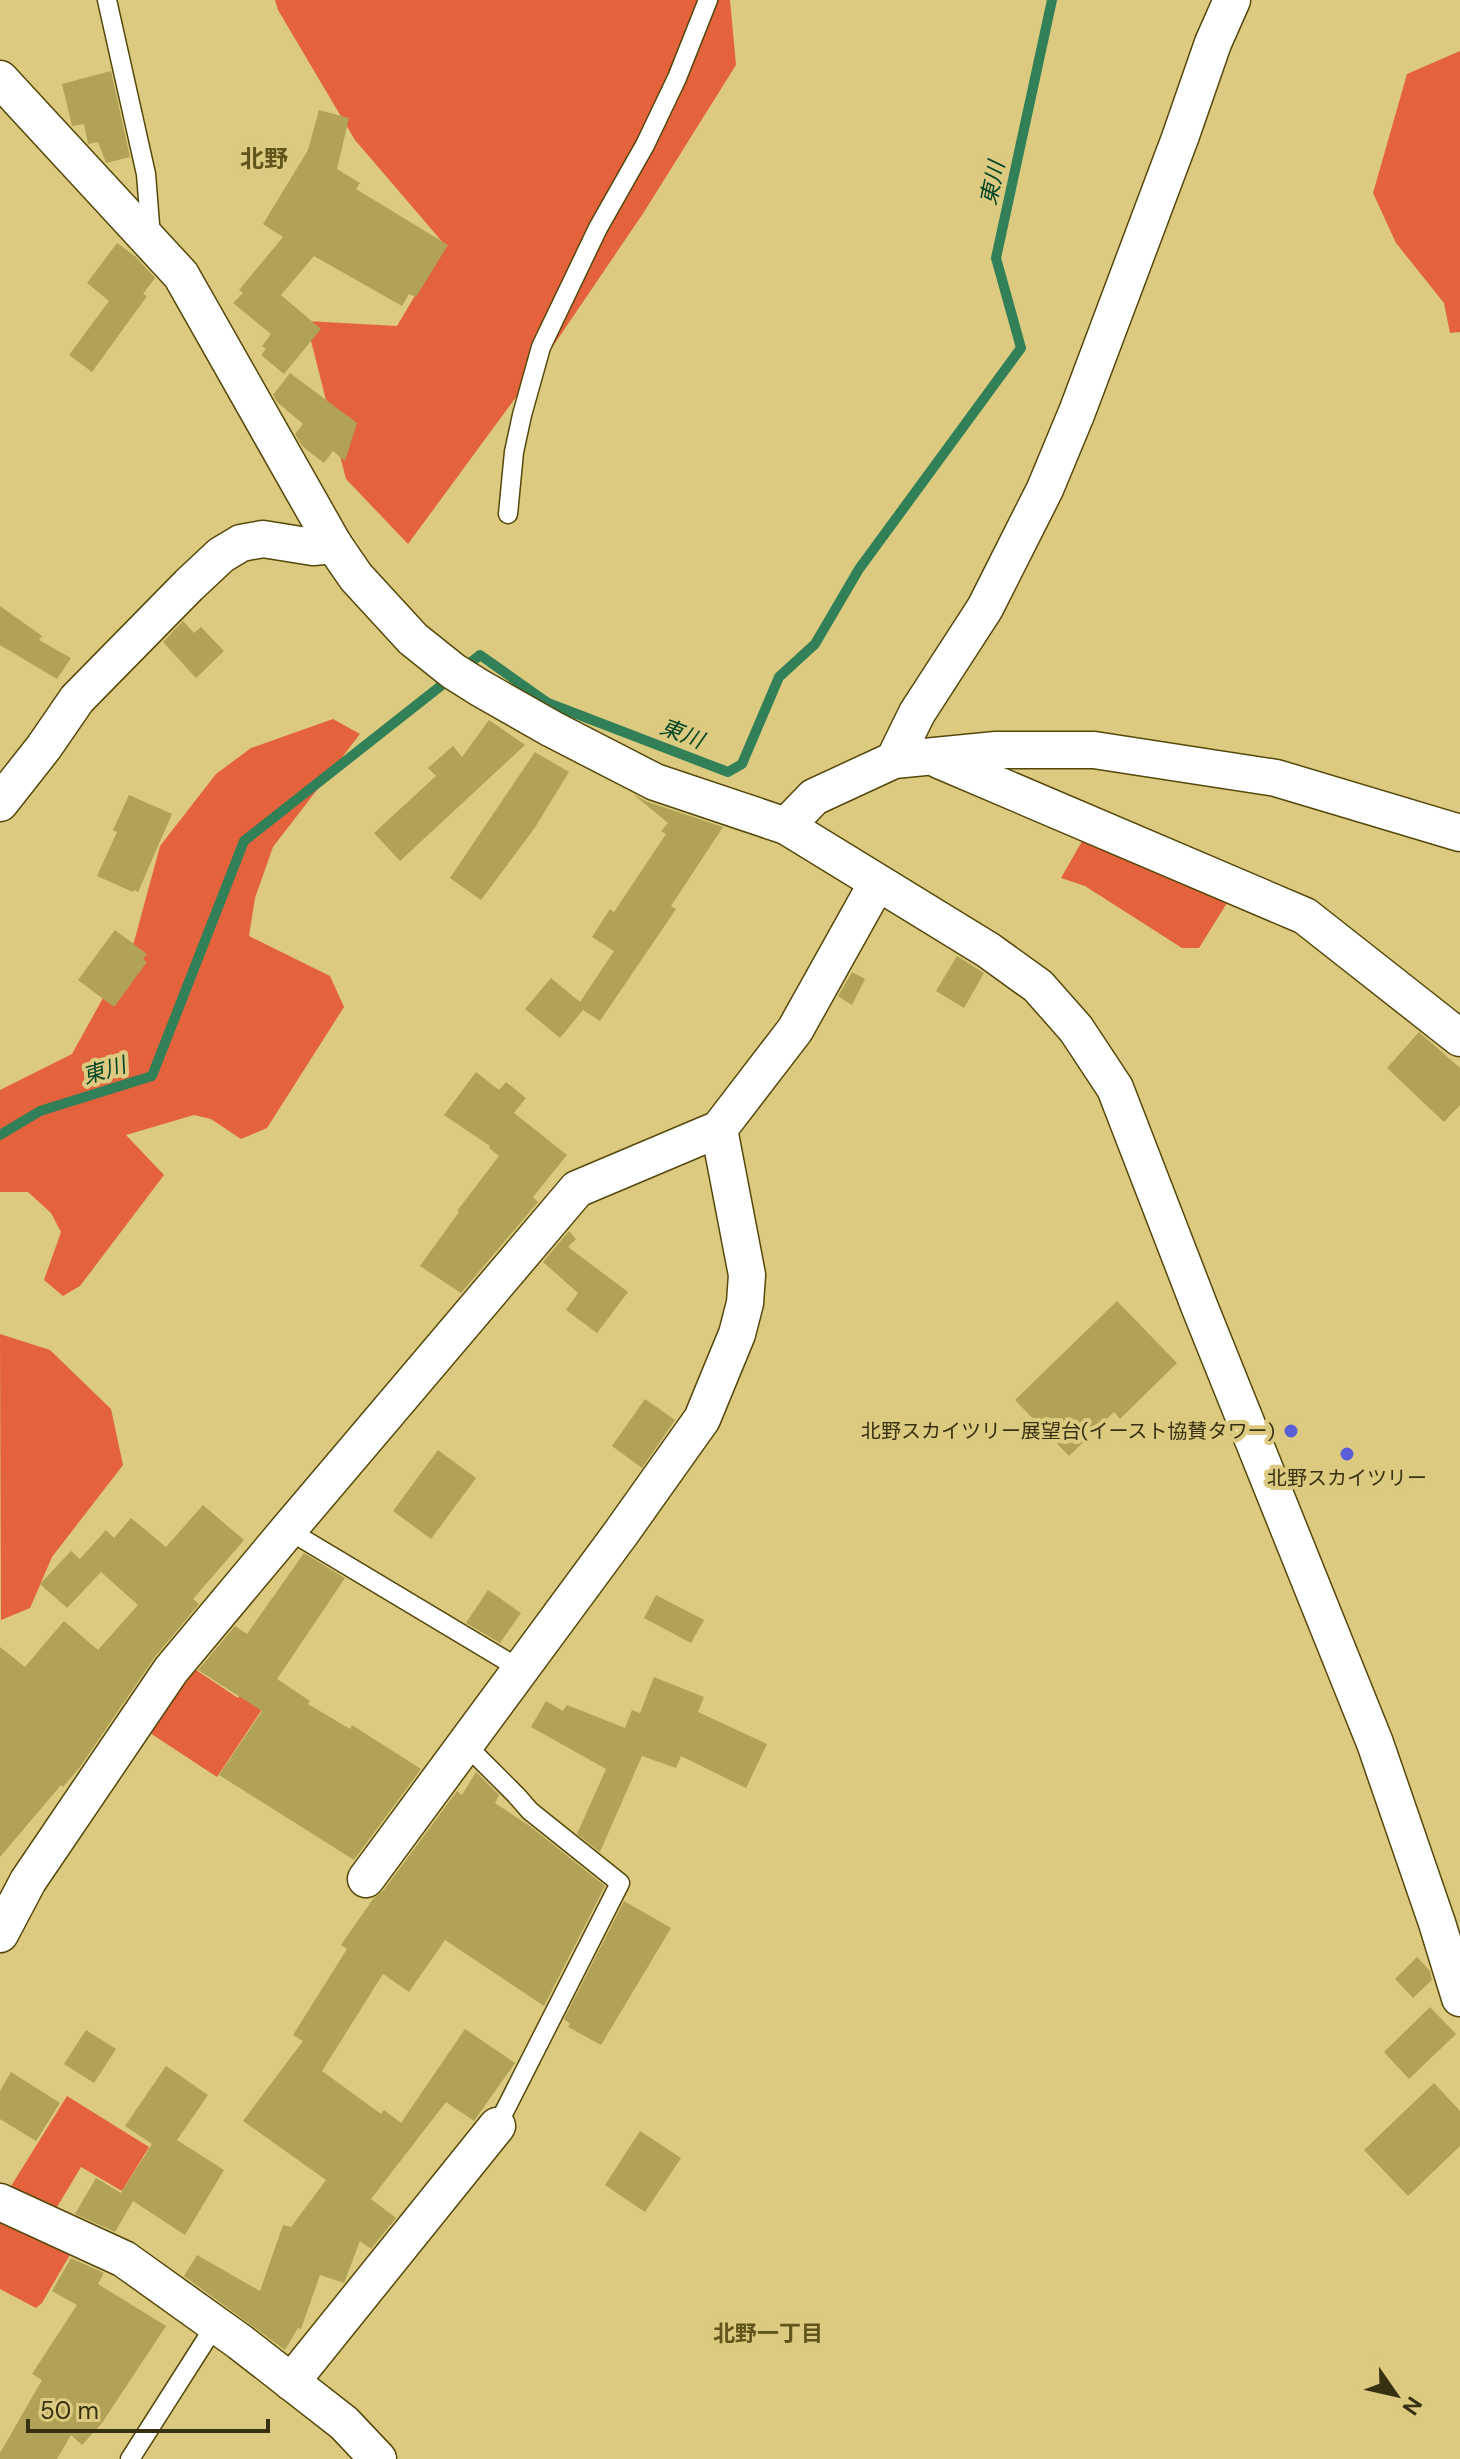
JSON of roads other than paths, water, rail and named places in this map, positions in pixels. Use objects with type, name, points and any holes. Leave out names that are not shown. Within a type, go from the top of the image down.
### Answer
[{"type":"street","points":[[894,760],[917,713],[985,608],[1045,489],[1232,0]]},
{"type":"street","points":[[0,79],[181,275],[334,545],[356,577],[413,639],[464,678],[552,729],[655,782],[786,826],[988,950],[1038,986],[1076,1029],[1115,1088],[1375,1743],[1460,1998]]},
{"type":"street","points":[[5,789],[44,747],[77,699],[221,555],[241,543],[263,539],[313,547],[334,545]]},
{"type":"street","points":[[786,826],[814,797],[894,760],[996,750],[1094,750],[1276,778],[1460,833]]},
{"type":"street","points":[[934,758],[1305,916],[1460,1038]]},
{"type":"street","points":[[0,1934],[28,1881],[171,1670],[577,1189],[719,1129],[795,1030],[877,883]]},
{"type":"street","points":[[366,1879],[702,1419],[737,1334],[745,1303],[747,1275],[719,1129]]},
{"type":"street","points":[[291,2382],[497,2126]]},
{"type":"street","points":[[0,2202],[124,2259],[216,2324],[344,2423],[378,2459]]},
{"type":"lane","points":[[107,0],[146,174],[151,240]]},
{"type":"lane","points":[[508,514],[514,452],[541,347],[598,228],[645,145],[708,0]]},
{"type":"lane","points":[[288,1530],[520,1669]]},
{"type":"lane","points":[[465,1744],[530,1811],[620,1883],[497,2126]]},
{"type":"lane","points":[[130,2459],[216,2324]]},
{"type":"waterway","name":"東川","points":[[0,1135],[40,1111],[152,1076],[244,841],[480,655],[548,703],[728,772],[742,764],[779,677],[815,644],[859,569],[1021,348],[996,258],[1052,0]]},
{"type":"place","name":"北野スカイツリー展望台(イースト協賛タワー)","points":[[1291,1431]]},
{"type":"place","name":"北野スカイツリー","points":[[1347,1454]]},
{"type":"district","name":"北野","points":[[264,159]]},
{"type":"district","name":"北野一丁目","points":[[768,2333]]}]
